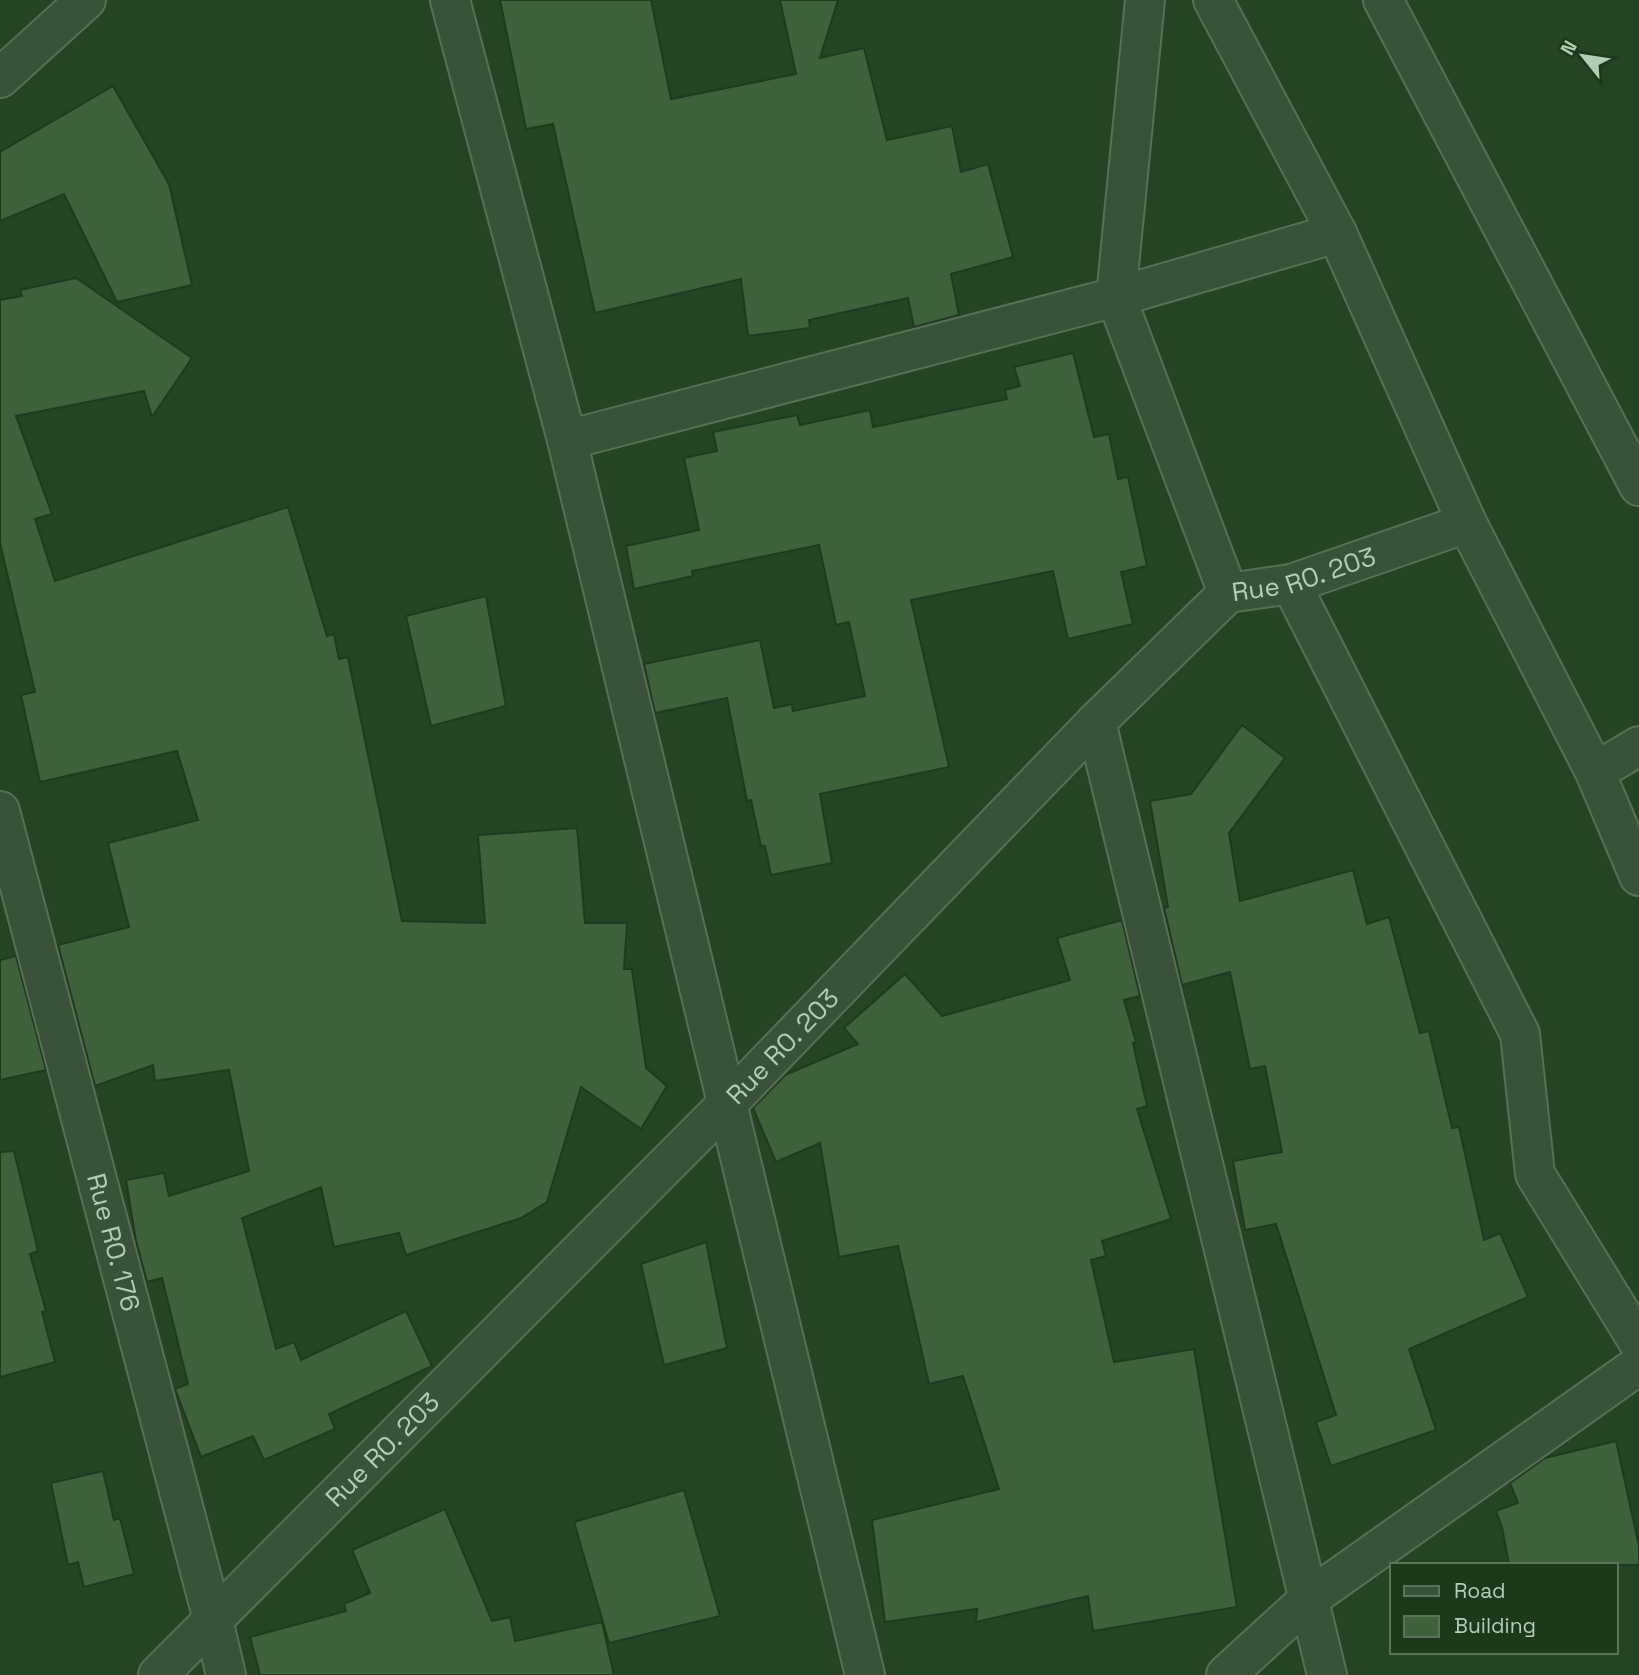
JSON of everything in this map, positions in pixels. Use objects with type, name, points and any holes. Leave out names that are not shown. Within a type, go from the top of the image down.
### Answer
[{"type":"street","points":[[0,79],[86,0]]},
{"type":"street","points":[[450,0],[567,440],[865,1675]]},
{"type":"street","points":[[1145,0],[1116,297],[1228,593]]},
{"type":"street","points":[[1213,0],[1337,233],[1467,523],[1595,772],[1639,876]]},
{"type":"street","points":[[1383,0],[1639,486]]},
{"type":"street","points":[[567,440],[1116,297],[1337,233]]},
{"type":"street","name":"Rue RO. 203","points":[[158,1675],[727,1104],[1096,722],[1228,593],[1291,584],[1467,523]]},
{"type":"street","points":[[1291,584],[1520,1034],[1535,1174],[1639,1343]]},
{"type":"street","points":[[1096,722],[1328,1675]]},
{"type":"street","points":[[1595,772],[1639,746]]},
{"type":"street","name":"Rue RO. 176","points":[[0,811],[226,1675]]},
{"type":"street","points":[[1226,1675],[1310,1598],[1639,1365]]},
{"type":"building","points":[[500,0],[651,0],[671,99],[796,74],[780,0],[838,0],[820,58],[864,48],[887,140],[952,126],[961,172],[988,164],[1013,257],[951,274],[959,315],[914,327],[908,298],[809,320],[810,328],[748,336],[741,279],[595,313],[553,124],[526,129]]},
{"type":"building","points":[[113,86],[169,184],[192,285],[117,302],[64,194],[0,221],[0,152]]},
{"type":"building","points":[[76,278],[192,358],[152,417],[144,391],[16,416],[52,514],[35,519],[55,581],[288,507],[327,636],[334,634],[339,659],[348,657],[402,921],[485,923],[478,835],[577,828],[585,923],[627,923],[624,969],[632,969],[646,1068],[667,1086],[641,1129],[581,1087],[547,1202],[521,1218],[406,1255],[399,1233],[334,1247],[321,1187],[242,1218],[276,1349],[294,1342],[301,1360],[406,1311],[432,1366],[329,1414],[335,1429],[264,1460],[253,1436],[201,1457],[175,1389],[188,1384],[162,1278],[147,1282],[136,1241],[126,1180],[164,1173],[169,1196],[249,1171],[229,1070],[155,1081],[153,1065],[95,1086],[58,945],[129,927],[108,843],[198,820],[177,751],[40,782],[21,695],[35,692],[0,543],[0,300],[22,296],[20,290]]},
{"type":"building","points":[[1073,353],[1094,437],[1109,434],[1118,479],[1128,477],[1147,566],[1121,572],[1133,624],[1068,639],[1053,571],[911,600],[949,767],[820,794],[832,863],[771,875],[765,846],[761,846],[751,800],[747,801],[727,698],[655,713],[644,664],[760,640],[774,708],[792,704],[793,711],[865,696],[849,622],[836,625],[819,545],[692,571],[693,576],[634,589],[626,546],[699,530],[684,458],[717,451],[713,432],[797,415],[800,425],[870,410],[873,427],[1007,399],[1005,390],[1020,386],[1014,367]]},
{"type":"building","points":[[486,596],[506,706],[431,726],[406,616]]},
{"type":"building","points":[[1242,725],[1285,758],[1229,833],[1240,901],[1353,870],[1367,924],[1389,917],[1420,1033],[1429,1031],[1452,1128],[1459,1127],[1484,1240],[1500,1233],[1528,1297],[1409,1349],[1436,1430],[1331,1466],[1316,1422],[1336,1415],[1276,1224],[1245,1230],[1233,1161],[1282,1152],[1265,1066],[1250,1069],[1230,972],[1182,985],[1164,908],[1168,907],[1150,801],[1191,794]]},
{"type":"building","points":[[1122,920],[1140,996],[1124,1000],[1136,1042],[1133,1043],[1147,1106],[1137,1109],[1171,1219],[1102,1241],[1106,1256],[1091,1260],[1114,1362],[1194,1349],[1237,1607],[1093,1631],[1088,1596],[976,1622],[977,1609],[885,1622],[872,1520],[999,1489],[963,1376],[929,1384],[898,1246],[839,1257],[820,1143],[776,1162],[753,1108],[785,1075],[858,1044],[844,1028],[905,974],[942,1016],[1070,980],[1057,938]]},
{"type":"building","points":[[16,956],[46,1070],[0,1080],[0,960]]},
{"type":"building","points":[[14,1151],[38,1251],[30,1254],[46,1311],[42,1312],[55,1362],[0,1377],[0,1152]]},
{"type":"building","points":[[706,1242],[727,1348],[664,1365],[641,1264]]},
{"type":"building","points":[[1616,1441],[1639,1546],[1639,1565],[1509,1563],[1496,1511],[1518,1503],[1510,1483],[1545,1458]]},
{"type":"building","points":[[103,1471],[114,1520],[120,1518],[134,1574],[84,1587],[78,1562],[68,1565],[51,1483]]},
{"type":"building","points":[[684,1490],[720,1616],[609,1643],[574,1522]]},
{"type":"building","points":[[445,1509],[492,1621],[510,1617],[515,1641],[602,1622],[614,1675],[260,1675],[250,1637],[346,1611],[344,1604],[370,1593],[352,1550]]}]
